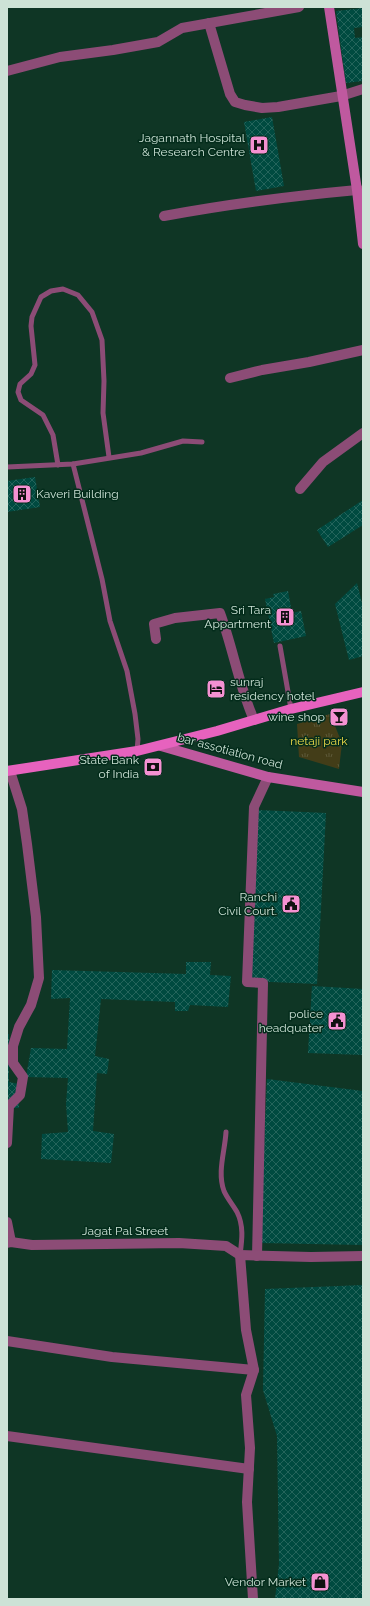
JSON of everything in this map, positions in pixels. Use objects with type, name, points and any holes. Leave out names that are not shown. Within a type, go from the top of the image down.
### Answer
[{"type":"main road","points":[[329,7],[341,96],[360,191],[363,244]]},
{"type":"main road","points":[[8,771],[161,746],[291,709],[363,692]]},
{"type":"main road","name":"bar assotiation road","points":[[161,746],[268,777],[363,792]]},
{"type":"street","points":[[7,71],[60,57],[158,42],[182,28],[299,7]]},
{"type":"street","points":[[209,23],[230,94],[234,102],[245,106],[262,108],[278,107],[341,96],[363,89]]},
{"type":"street","points":[[164,216],[283,198],[360,191]]},
{"type":"street","points":[[230,378],[262,370],[309,362],[363,350]]},
{"type":"street","points":[[300,489],[323,462],[363,433]]},
{"type":"street","points":[[156,639],[154,624],[175,618],[220,612],[242,689],[254,720]]},
{"type":"street","points":[[7,1143],[9,1106],[20,1096],[23,1077],[13,1063],[13,1046],[19,1027],[32,1005],[39,978],[36,917],[22,809],[8,771]]},
{"type":"street","points":[[257,1256],[264,983],[247,982],[254,807],[268,777]]},
{"type":"street","points":[[7,1222],[9,1242]]},
{"type":"street","name":"Jagat Pal Street","points":[[9,1242],[32,1245],[179,1243],[226,1246],[240,1255]]},
{"type":"street","points":[[253,1599],[247,1502],[250,1448],[246,1395],[254,1370],[246,1330],[240,1255],[311,1257],[363,1256]]},
{"type":"street","points":[[7,1341],[112,1357],[254,1370]]},
{"type":"street","points":[[7,1436],[249,1469]]},
{"type":"lane","points":[[58,465],[53,435],[43,415],[21,400],[18,392],[20,384],[31,374],[35,365],[31,326],[32,317],[41,297],[51,291],[63,288],[78,295],[92,312],[102,340],[104,381],[103,413],[109,457]]},
{"type":"lane","points":[[7,467],[73,464],[141,453],[183,441],[202,442]]},
{"type":"lane","points":[[73,464],[100,572],[110,621],[127,671],[135,714],[138,738],[137,751]]},
{"type":"lane","points":[[280,646],[291,709]]},
{"type":"lane","points":[[226,1132],[221,1161],[224,1191],[238,1214],[243,1227],[240,1255]]},
{"type":"green space","name":"netaji park","points":[[330,714],[342,743],[339,769],[299,757],[297,724]]},
{"type":"building","points":[[363,8],[363,27],[354,28],[355,38],[363,37],[363,81],[346,83],[336,11]]},
{"type":"building","points":[[272,117],[284,186],[256,191],[244,122]]},
{"type":"building","name":"Kaveri Building","points":[[35,477],[40,507],[7,512],[7,481]]},
{"type":"building","points":[[363,500],[363,525],[328,547],[317,530]]},
{"type":"building","points":[[357,583],[363,607],[363,656],[349,660],[335,604]]},
{"type":"building","name":"Sri Tara Appartment","points":[[288,591],[292,613],[301,611],[306,636],[274,643],[265,599],[274,597],[273,594]]},
{"type":"building","points":[[258,810],[326,813],[317,984],[250,981]]},
{"type":"building","points":[[186,962],[211,962],[210,975],[231,976],[228,1007],[190,1005],[188,1011],[175,1011],[175,1002],[101,999],[95,1056],[109,1059],[107,1074],[97,1073],[93,1131],[114,1134],[111,1163],[41,1159],[42,1134],[68,1132],[66,1104],[68,1078],[26,1077],[31,1048],[67,1049],[70,998],[51,999],[52,970],[186,974]]},
{"type":"building","name":"police headquater","points":[[312,986],[363,989],[363,1055],[308,1053]]},
{"type":"building","points":[[7,1034],[9,1034],[9,1082],[19,1084],[19,1108],[7,1108]]},
{"type":"building","points":[[267,1079],[363,1091],[363,1245],[260,1243]]},
{"type":"building","points":[[363,1285],[363,1599],[275,1599],[279,1564],[277,1436],[263,1390],[265,1289]]},
{"type":"place","name":"Jagannath Hospital & Research Centre","points":[[259,145]]},
{"type":"place","name":"Kaveri Building","points":[[22,494]]},
{"type":"place","name":"Sri Tara Appartment","points":[[285,617]]},
{"type":"place","name":"sunraj residency hotel","points":[[216,689]]},
{"type":"place","name":"wine shop","points":[[339,717]]},
{"type":"place","name":"State Bank of India","points":[[153,767]]},
{"type":"place","name":"Ranchi Civil Court.","points":[[291,904]]},
{"type":"place","name":"police headquater","points":[[337,1021]]},
{"type":"place","name":"Vendor Market","points":[[320,1582]]}]
